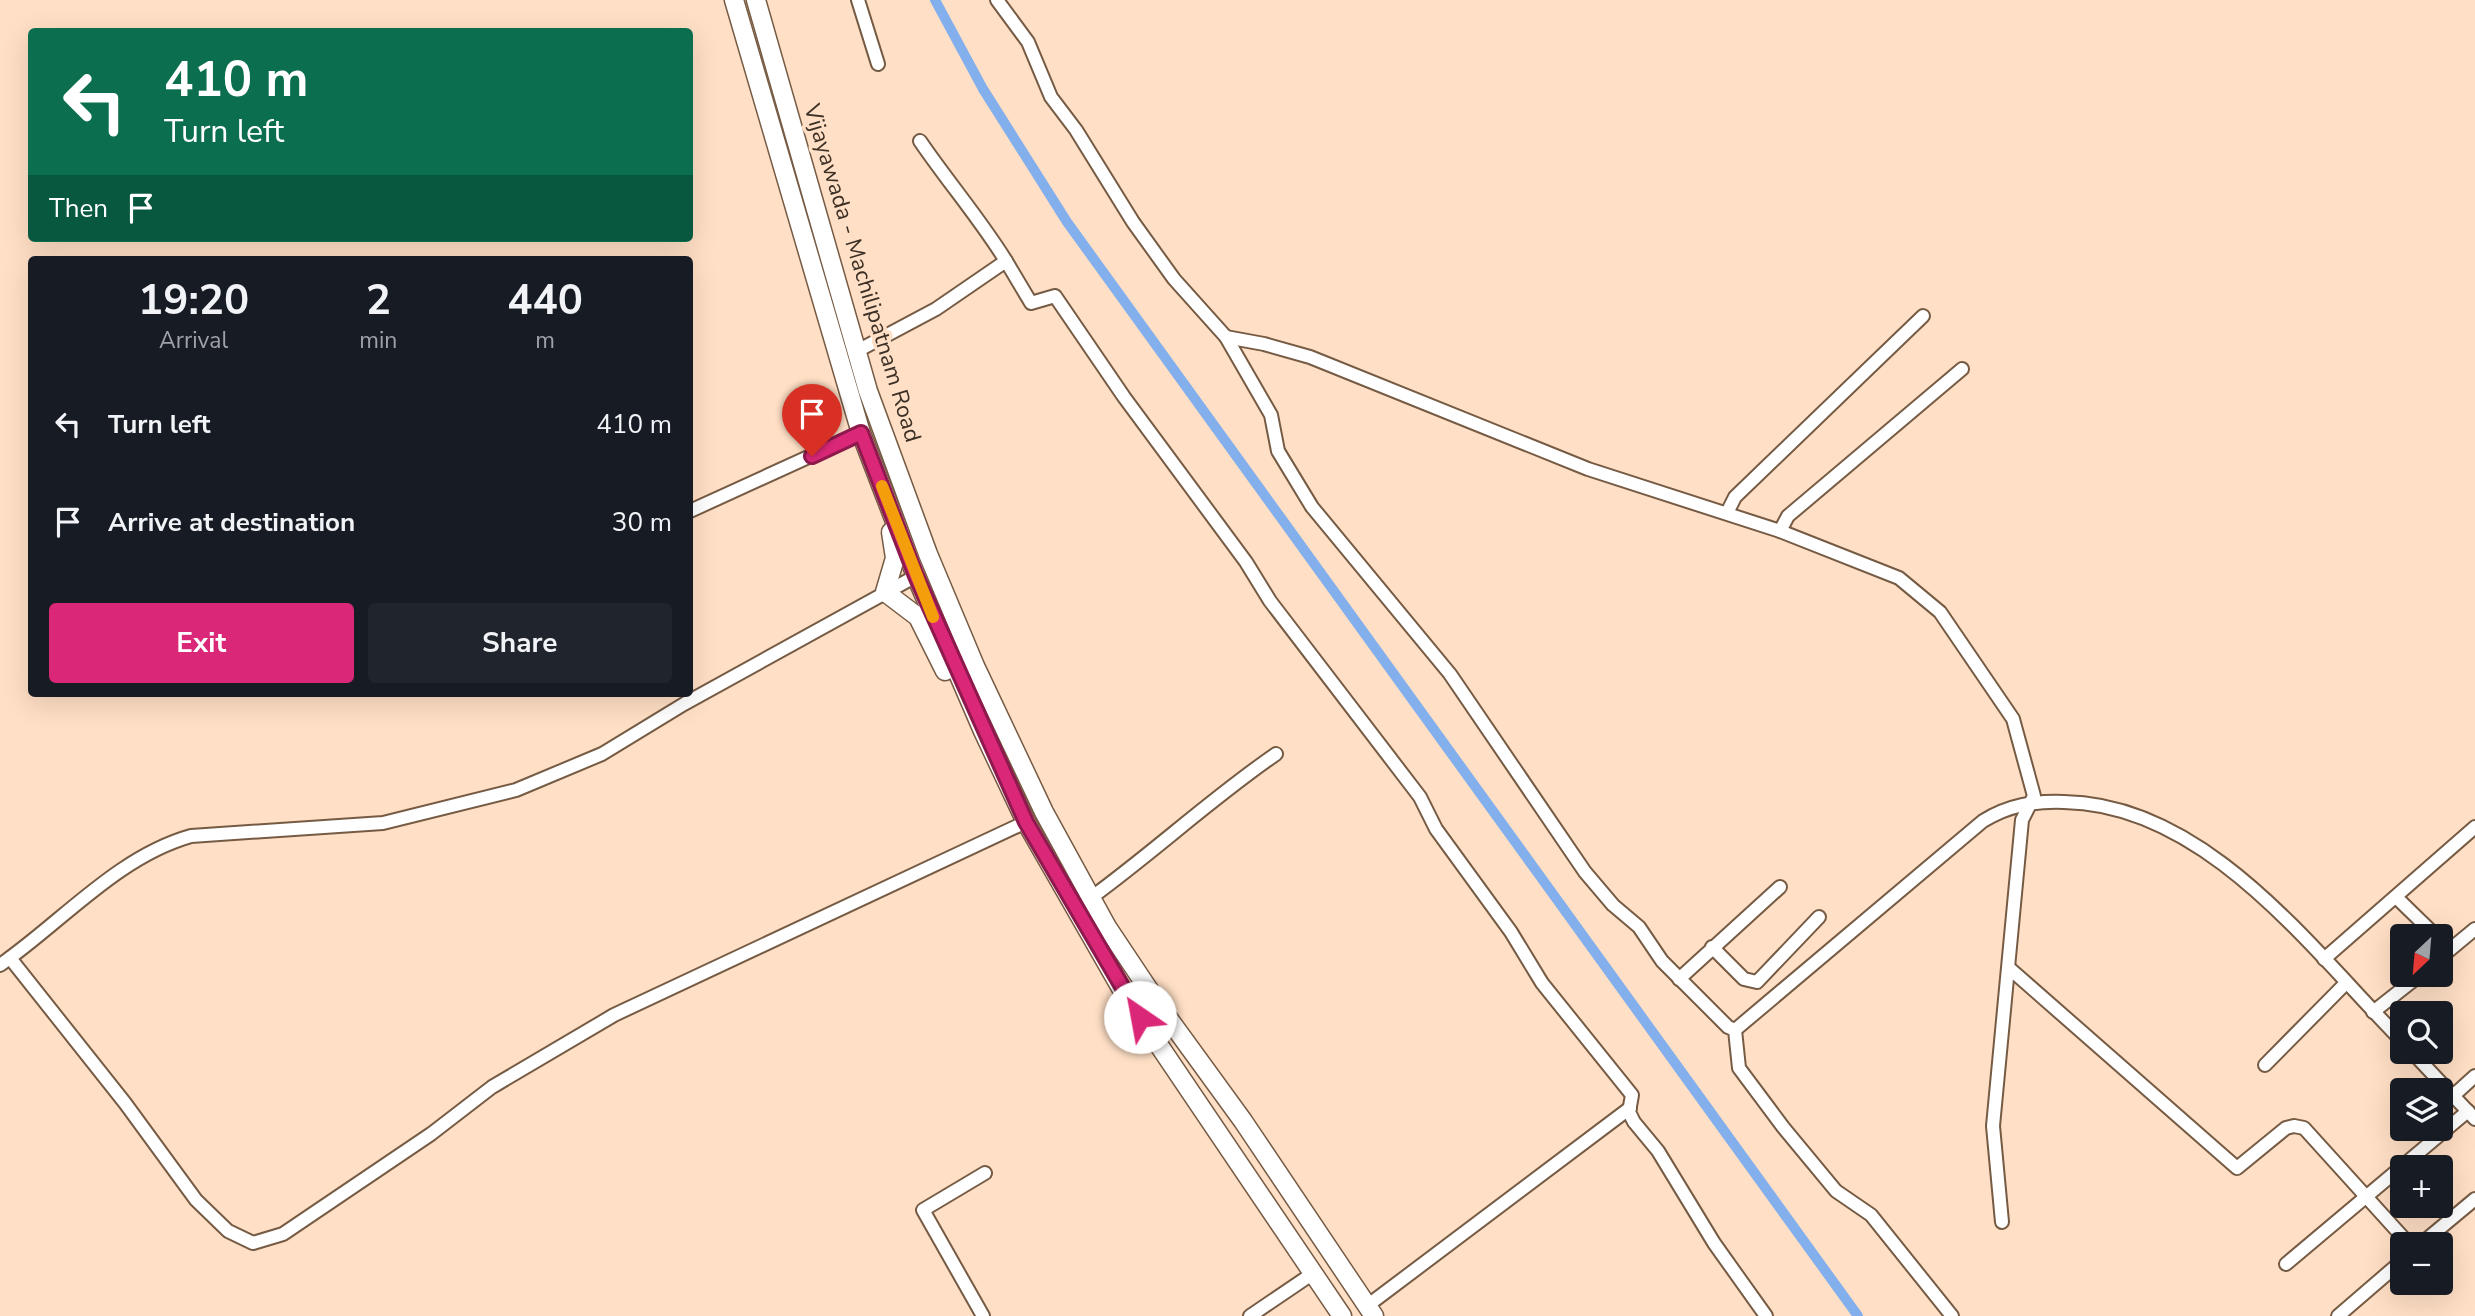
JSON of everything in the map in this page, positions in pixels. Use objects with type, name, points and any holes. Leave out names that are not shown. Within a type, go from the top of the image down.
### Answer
[{"type":"highway","name":"Vijayawada - Machilipatnam Road","points":[[734,0],[861,433],[916,576],[983,731],[1026,822],[1125,995],[1342,1316]]},
{"type":"highway","name":"Vijayawada - Machilipatnam Road","points":[[756,0],[875,408],[964,642],[1045,812],[1107,927],[1163,1011],[1243,1121],[1371,1311]]},
{"type":"highway","points":[[875,408],[876,434],[886,469],[921,562],[921,572],[916,576]]},
{"type":"highway","points":[[870,454],[877,496],[891,534],[895,558],[885,592],[918,617],[964,712],[973,726],[983,731]]},
{"type":"street","points":[[858,0],[878,64]]},
{"type":"street","points":[[997,0],[1028,43],[1051,97],[1076,130],[1133,222],[1174,279],[1226,338],[1271,415],[1278,451],[1312,507],[1450,674],[1586,872],[1613,905],[1639,927],[1662,961],[1728,1027],[1735,1030]]},
{"type":"street","points":[[920,141],[957,193],[973,210],[1031,303],[1055,296],[1124,397],[1247,562],[1270,601],[1420,797],[1437,829],[1511,932],[1542,983],[1632,1094],[1630,1108],[1634,1122],[1658,1152],[1714,1243],[1766,1316]]},
{"type":"street","points":[[859,350],[936,309],[1006,261]]},
{"type":"street","points":[[1727,513],[1735,497],[1923,316]]},
{"type":"street","points":[[1226,338],[1264,344],[1310,357],[1588,469],[1780,531],[1899,578],[1940,612],[2014,719],[2034,802],[2022,820],[1993,1126],[2002,1222]]},
{"type":"street","points":[[1780,531],[1788,516],[1962,369]]},
{"type":"street","points":[[693,509],[861,433]]},
{"type":"street","points":[[916,576],[602,754],[516,790],[383,823],[191,836],[169,842],[126,868],[5,961],[125,1103],[196,1200],[228,1231],[253,1243],[283,1234],[431,1134],[492,1087],[614,1015],[1026,822]]},
{"type":"street","points":[[1092,897],[1127,872],[1185,821],[1276,754]]},
{"type":"street","points":[[1735,1030],[1983,821],[2003,810],[2034,802],[2108,805],[2154,821],[2227,868],[2325,959],[2390,1029]]},
{"type":"street","points":[[2325,959],[2475,827]]},
{"type":"street","points":[[1679,979],[1780,887]]},
{"type":"street","points":[[2397,898],[2424,924]]},
{"type":"street","points":[[1712,947],[1744,979],[1757,982],[1819,917]]},
{"type":"street","points":[[2454,943],[2475,929]]},
{"type":"street","points":[[2009,968],[2237,1168],[2286,1128],[2300,1126],[2399,1232]]},
{"type":"street","points":[[2265,1065],[2346,983]]},
{"type":"street","points":[[2373,1012],[2405,987]]},
{"type":"street","points":[[1735,1030],[1739,1068],[1783,1128],[1836,1191],[1871,1215],[1952,1316]]},
{"type":"street","points":[[2286,1264],[2366,1194],[2471,1115],[2424,1064]]},
{"type":"street","points":[[2455,1095],[2475,1076]]},
{"type":"street","points":[[1371,1311],[1630,1108]]},
{"type":"street","points":[[983,1316],[923,1210],[985,1173]]},
{"type":"street","points":[[2435,1232],[2475,1199]]},
{"type":"street","points":[[2338,1316],[2390,1271]]},
{"type":"street","points":[[1250,1316],[1312,1274]]},
{"type":"waterway","points":[[935,0],[983,89],[1067,222],[1858,1316]]},
{"type":"slow traffic","points":[[882,486],[933,617]]},
{"type":"route","points":[[812,456],[861,433],[916,576],[983,731],[1026,822],[1140,1017]]}]
